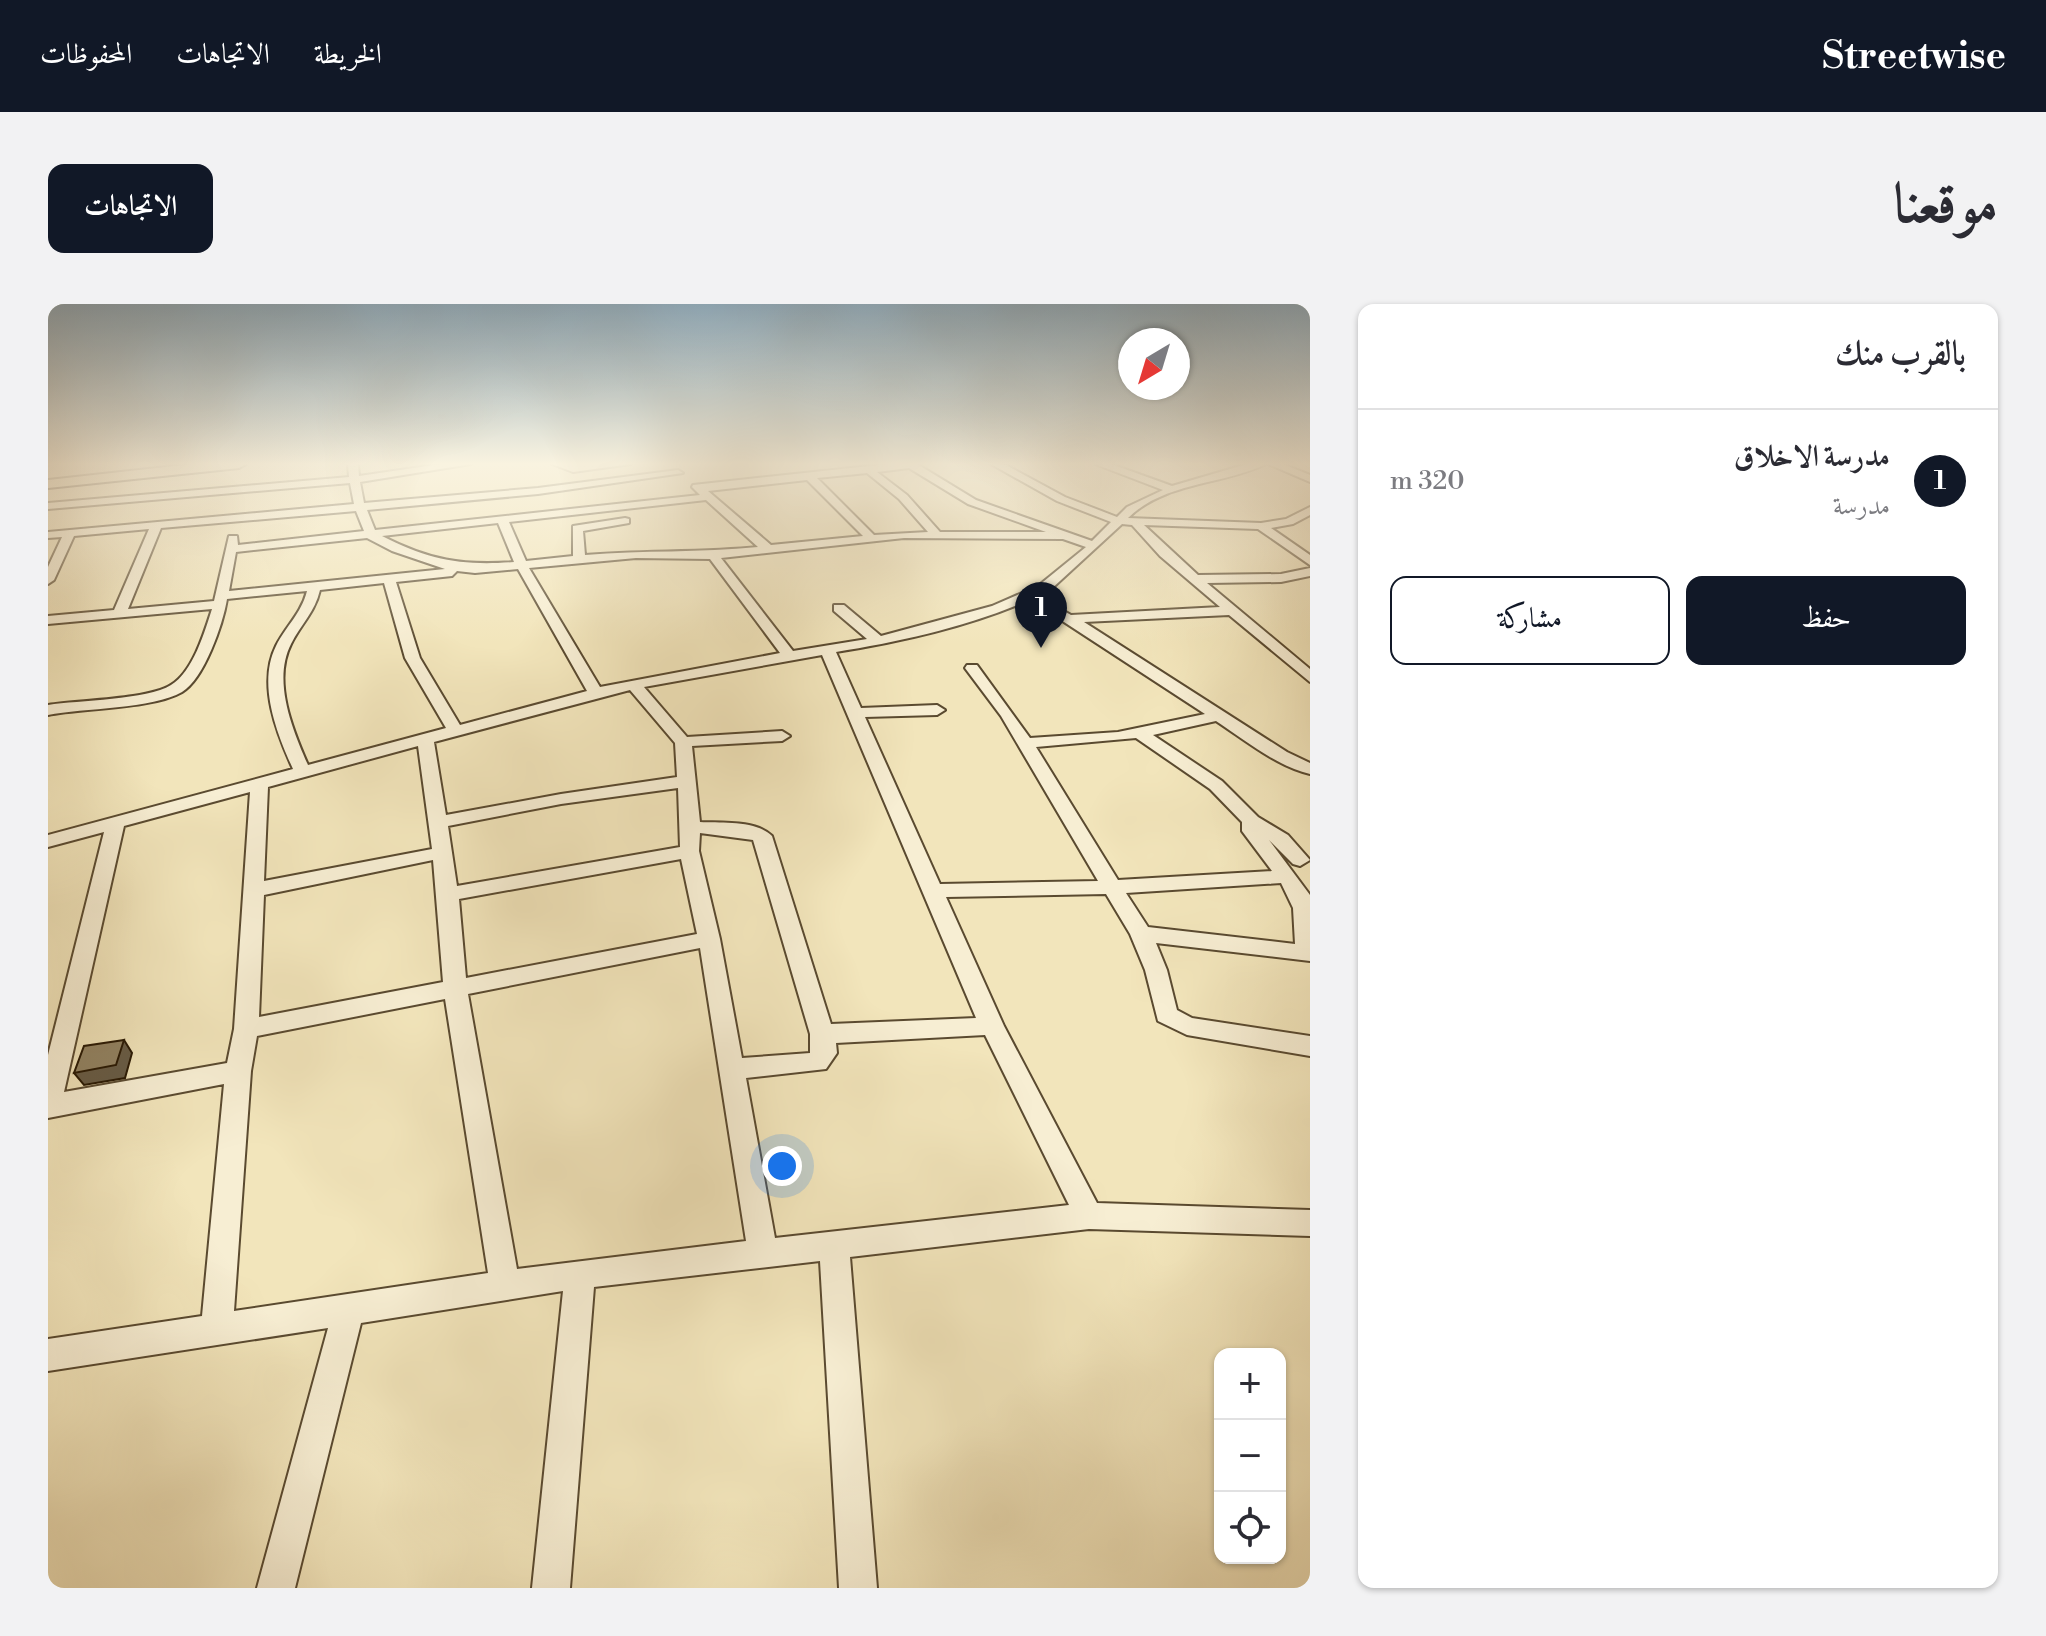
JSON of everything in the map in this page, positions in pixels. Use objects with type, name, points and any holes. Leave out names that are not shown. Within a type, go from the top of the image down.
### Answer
[{"type":"street","points":[[48,535],[157,524],[119,613]]},
{"type":"street","points":[[48,710],[161,694],[182,686],[207,641],[221,600],[236,524]]},
{"type":"street","points":[[367,524],[371,535],[396,548],[442,565],[475,569]]},
{"type":"street","points":[[231,549],[456,524]]},
{"type":"street","points":[[504,524],[520,565],[550,623],[596,693]]},
{"type":"street","points":[[579,559],[577,528],[607,524]]},
{"type":"street","points":[[739,524],[768,549]]},
{"type":"street","points":[[858,524],[871,538]]},
{"type":"street","points":[[927,524],[936,534]]},
{"type":"street","points":[[1028,524],[1094,546]]},
{"type":"street","points":[[48,841],[596,693],[934,628],[1029,597],[1094,546],[1115,524]]},
{"type":"street","points":[[1137,524],[1164,553],[1310,677]]},
{"type":"street","points":[[1174,524],[1276,524]]},
{"type":"street","points":[[1261,526],[1309,559]]},
{"type":"street","points":[[48,580],[70,533]]},
{"type":"street","points":[[48,620],[475,569],[636,554],[713,555],[936,534],[1059,536]]},
{"type":"street","points":[[713,555],[790,656]]},
{"type":"street","points":[[1194,579],[1281,578],[1310,572]]},
{"type":"street","points":[[389,579],[406,648],[418,674],[455,729]]},
{"type":"street","points":[[303,773],[288,741],[279,706],[278,679],[280,652],[307,611],[314,588]]},
{"type":"street","points":[[1029,597],[1069,619],[1281,756],[1310,769]]},
{"type":"street","points":[[839,608],[878,641]]},
{"type":"street","points":[[1069,619],[1230,611]]},
{"type":"street","points":[[827,649],[992,1026],[1089,1216]]},
{"type":"street","points":[[972,668],[1025,743],[1141,934],[1156,970],[1166,1015],[1187,1026],[1310,1046]]},
{"type":"street","points":[[635,686],[683,742],[691,827],[689,851],[709,939],[763,1253]]},
{"type":"street","points":[[855,713],[937,710]]},
{"type":"street","points":[[1025,743],[1087,740],[1139,733],[1218,716]]},
{"type":"street","points":[[1139,733],[1216,785],[1251,821],[1252,831],[1293,864],[1304,908],[1309,953],[1141,934]]},
{"type":"street","points":[[683,742],[782,736]]},
{"type":"street","points":[[425,737],[448,894],[455,987],[505,1286]]},
{"type":"street","points":[[439,822],[561,799],[687,781]]},
{"type":"street","points":[[217,1328],[238,1071],[246,1029],[259,786]]},
{"type":"street","points":[[115,824],[48,1106],[238,1071]]},
{"type":"street","points":[[691,827],[747,831],[762,836],[822,1034],[825,1053],[817,1062],[731,1069]]},
{"type":"street","points":[[448,894],[689,851]]},
{"type":"street","points":[[253,890],[440,853]]},
{"type":"street","points":[[934,891],[1113,887],[1293,864]]},
{"type":"street","points":[[246,1029],[709,939]]},
{"type":"street","points":[[822,1034],[992,1026]]},
{"type":"street","points":[[48,1355],[580,1274],[1089,1216],[1310,1223]]},
{"type":"street","points":[[834,1247],[858,1588]]},
{"type":"street","points":[[551,1588],[580,1274]]},
{"type":"street","points":[[276,1588],[349,1309]]},
{"type":"building","points":[[124,1040],[116,1065],[74,1073],[84,1046]]},
{"type":"place","name":"مدرسة الاخلاق","points":[[1041,648]]}]
